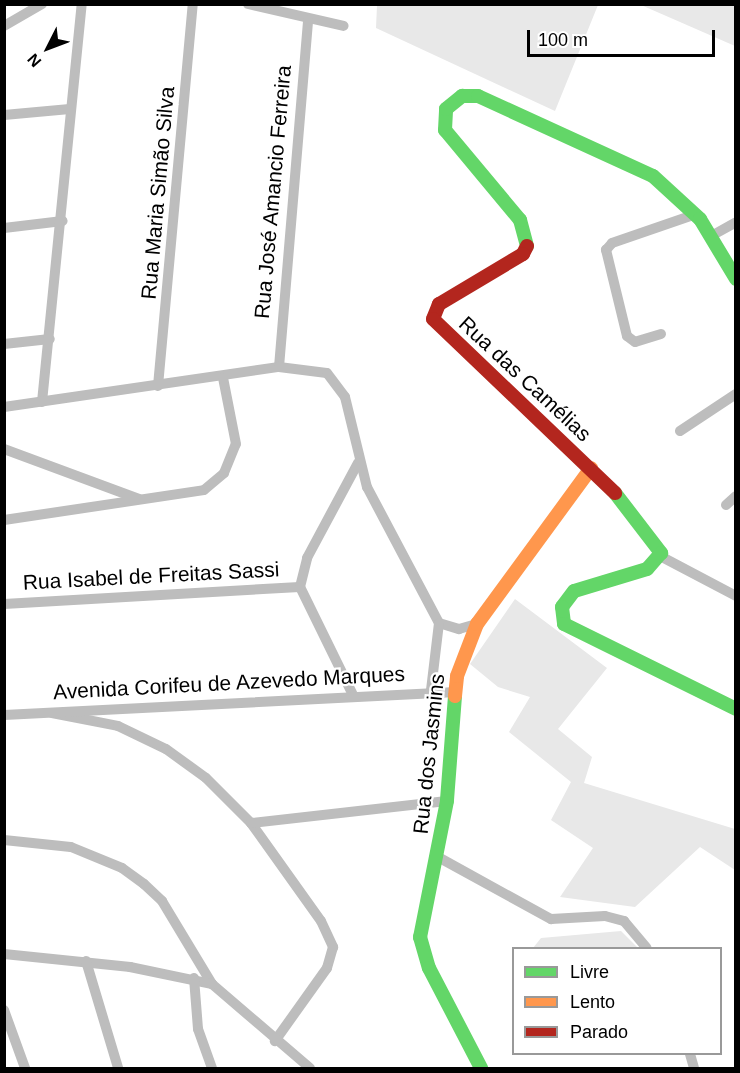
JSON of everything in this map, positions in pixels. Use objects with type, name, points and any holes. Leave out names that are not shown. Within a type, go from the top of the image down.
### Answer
[{"type":"street","points":[[4,26],[42,4]]},
{"type":"street","points":[[42,402],[63,221],[70,109],[82,4]]},
{"type":"street","name":"Rua Maria Simão Silva","points":[[158,386],[194,4]]},
{"type":"street","points":[[248,4],[308,20],[344,26]]},
{"type":"street","name":"Rua José Amancio Ferreira","points":[[279,367],[308,20]]},
{"type":"street","name":"Rua das Camélias","points":[[662,557],[630,507],[433,319],[439,304],[523,254],[529,241],[520,220],[450,138],[443,115],[462,96],[490,100],[653,176],[696,214],[713,235],[735,279]]},
{"type":"street","points":[[4,115],[70,109]]},
{"type":"street","points":[[661,334],[635,342],[627,336],[606,250],[612,243],[696,214]]},
{"type":"street","points":[[4,228],[63,221]]},
{"type":"street","points":[[713,235],[735,222]]},
{"type":"street","points":[[4,344],[50,339]]},
{"type":"street","points":[[4,406],[223,378],[279,367],[314,369],[335,377],[358,464],[439,623],[431,690]]},
{"type":"street","points":[[4,520],[143,501],[204,490],[224,473],[236,444],[223,378]]},
{"type":"street","points":[[680,431],[735,394]]},
{"type":"street","points":[[4,449],[143,501]]},
{"type":"street","points":[[353,695],[300,587],[307,558],[358,464]]},
{"type":"street","name":"Rua dos Jasmins","points":[[481,1068],[422,952],[422,925],[438,856],[447,801],[460,662],[477,624],[591,468]]},
{"type":"street","points":[[726,505],[735,496]]},
{"type":"street","points":[[735,596],[662,557],[647,569],[574,591],[562,607],[564,624],[735,709]]},
{"type":"street","name":"Rua Isabel de Freitas Sassi","points":[[4,604],[300,587]]},
{"type":"street","points":[[439,623],[459,629],[477,624]]},
{"type":"street","name":"Avenida Corifeu de Azevedo Marques","points":[[4,715],[431,690],[456,692]]},
{"type":"street","points":[[52,713],[118,726],[166,749],[206,778],[251,823],[333,947],[321,979],[275,1041]]},
{"type":"street","points":[[251,823],[447,801]]},
{"type":"street","points":[[4,840],[71,847],[122,868],[162,901],[212,984],[275,1041],[310,1068]]},
{"type":"street","points":[[438,856],[551,919],[605,916],[624,921],[646,947]]},
{"type":"street","points":[[4,954],[86,961],[194,978],[212,984]]},
{"type":"street","points":[[86,961],[118,1068]]},
{"type":"street","points":[[194,978],[198,1029],[212,1068]]},
{"type":"street","points":[[4,1010],[25,1068]]},
{"type":"shaded area","points":[[377,4],[598,5],[555,111],[376,28]]},
{"type":"shaded area","points":[[641,5],[735,5],[735,46]]},
{"type":"shaded area","points":[[515,599],[607,668],[558,729],[592,757],[584,783],[735,829],[735,870],[700,847],[635,907],[560,897],[593,848],[551,820],[571,782],[509,732],[530,697],[498,687],[470,664]]},
{"type":"shaded area","points":[[621,931],[637,947],[534,947],[541,938]]},
{"type":"traffic: fast","points":[[527,246],[520,220],[445,130],[446,109],[462,96],[478,96],[653,176],[700,219],[736,279]]},
{"type":"traffic: fast","points":[[615,493],[661,553],[647,569],[574,591],[562,607],[564,624],[736,709]]},
{"type":"traffic: fast","points":[[455,696],[447,801],[420,937],[429,968],[481,1068]]},
{"type":"traffic: slow","points":[[455,696],[457,676],[477,624],[591,468]]},
{"type":"traffic: jam","points":[[527,246],[523,254],[439,304],[433,319],[615,493]]}]
